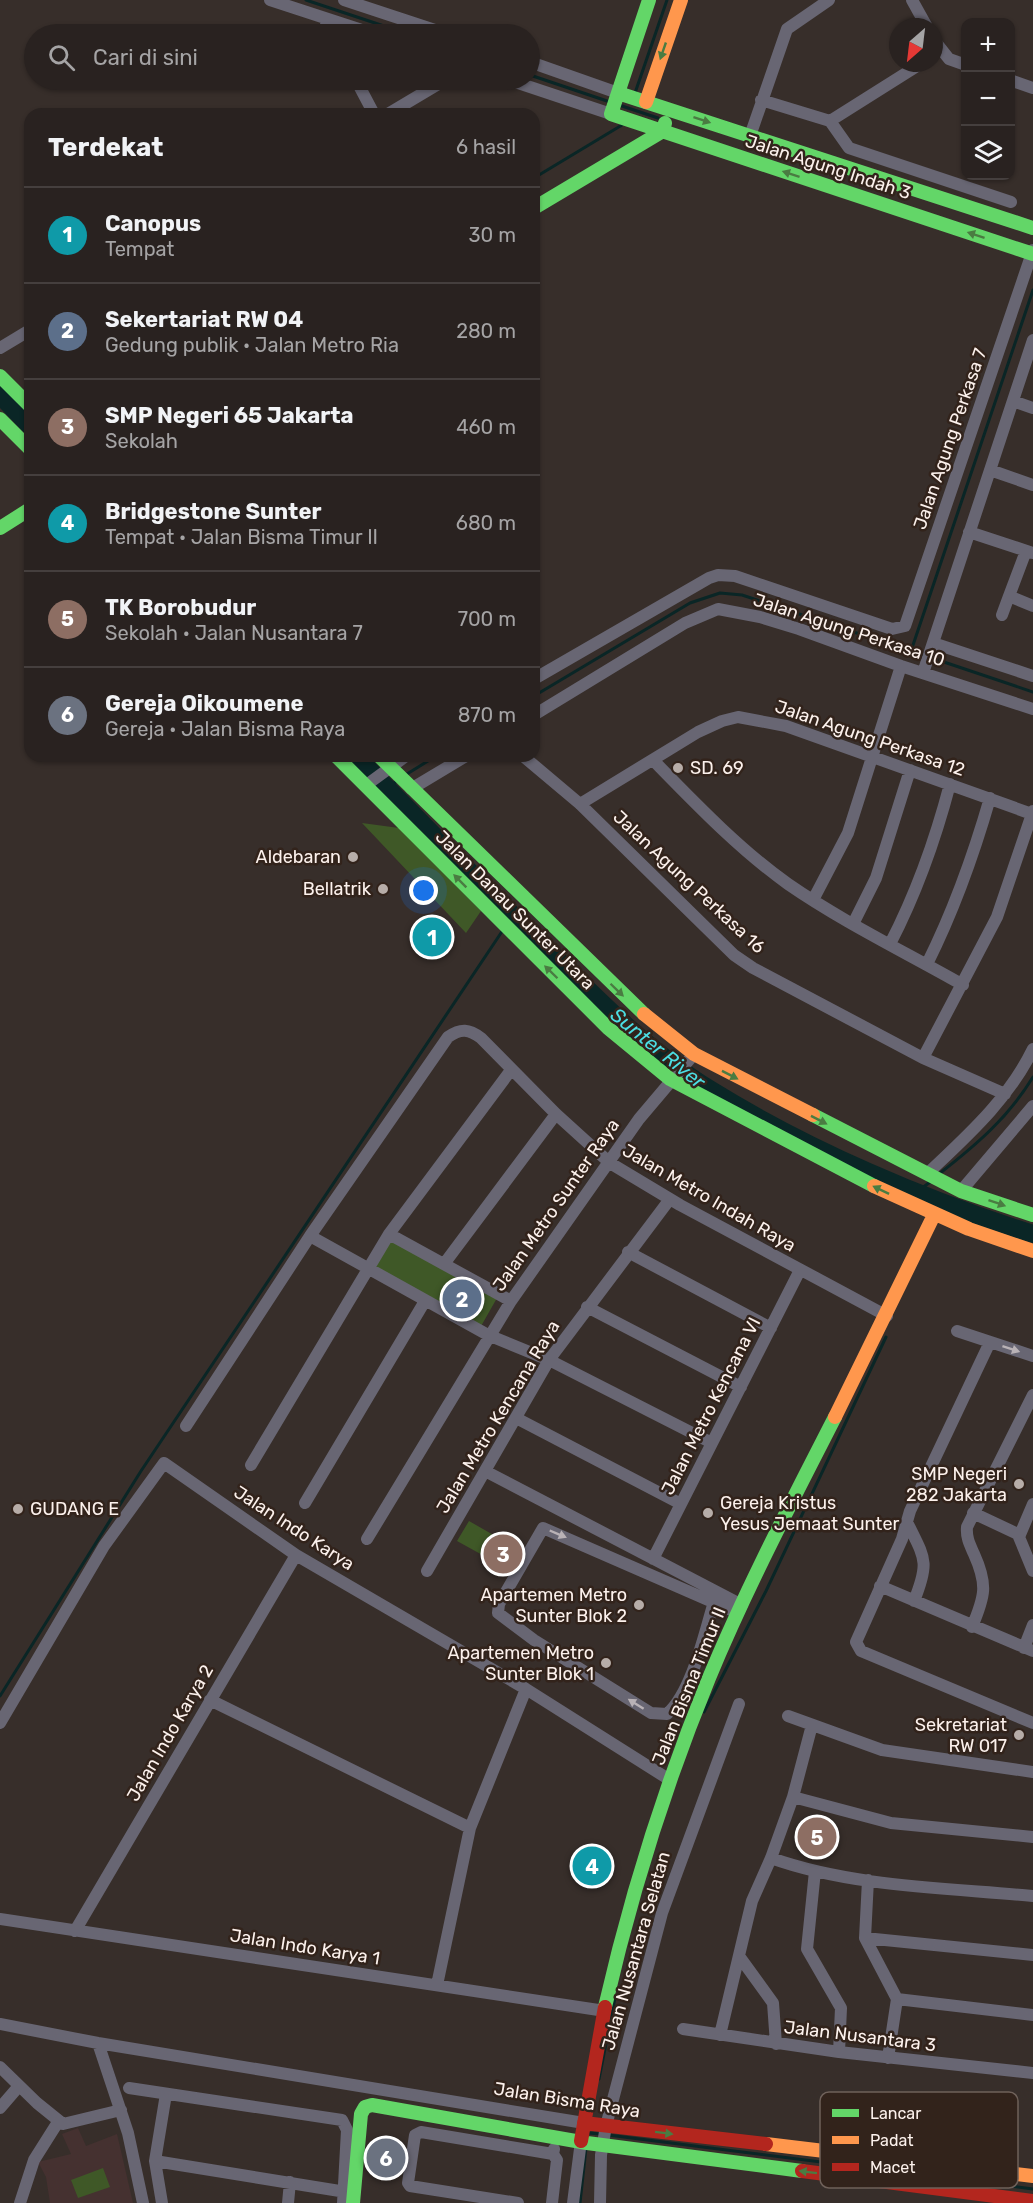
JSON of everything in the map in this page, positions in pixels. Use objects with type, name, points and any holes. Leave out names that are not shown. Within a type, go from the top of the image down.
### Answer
[{"type":"street","points":[[270,0],[343,24]]},
{"type":"street","points":[[344,0],[417,24]]},
{"type":"street","points":[[617,101],[649,0]]},
{"type":"street","points":[[643,102],[681,0]]},
{"type":"street","points":[[750,136],[787,29],[829,0]]},
{"type":"street","points":[[912,0],[922,18]]},
{"type":"street","points":[[324,18],[327,24]]},
{"type":"street","points":[[943,54],[961,63]]},
{"type":"street","points":[[540,66],[617,101]]},
{"type":"street","points":[[830,121],[908,72]]},
{"type":"street","points":[[1015,81],[1033,88]]},
{"type":"street","points":[[540,86],[617,101]]},
{"type":"street","points":[[361,90],[371,108]]},
{"type":"street","points":[[398,108],[428,90]]},
{"type":"street","points":[[761,100],[830,121],[849,148],[1011,202]]},
{"type":"street","name":"Jalan Agung Indah 3","points":[[617,101],[643,102],[1033,228]]},
{"type":"street","name":"Jalan Agung Indah 3","points":[[617,101],[632,120],[1033,253]]},
{"type":"street","points":[[540,204],[663,131],[669,110]]},
{"type":"street","name":"Jalan Agung Perkasa 7","points":[[892,629],[902,628],[907,623],[1033,253]]},
{"type":"street","points":[[0,348],[24,334]]},
{"type":"street","points":[[928,659],[1033,340]]},
{"type":"street","points":[[0,376],[24,400]]},
{"type":"street","points":[[1013,401],[1033,408]]},
{"type":"street","points":[[0,419],[24,443]]},
{"type":"street","points":[[990,470],[1033,485]]},
{"type":"street","points":[[0,528],[24,513]]},
{"type":"street","points":[[969,532],[1030,552],[1002,615]]},
{"type":"street","name":"Jalan Agung Perkasa 10","points":[[540,676],[709,578],[718,575],[735,576],[892,629]]},
{"type":"street","points":[[1010,596],[1033,606]]},
{"type":"street","name":"Jalan Agung Perkasa 10","points":[[540,711],[685,623],[718,609],[760,617],[799,629],[901,666],[928,659],[1033,676]]},
{"type":"street","name":"Jalan Agung Perkasa 10","points":[[928,659],[1033,709]]},
{"type":"street","points":[[813,900],[848,832],[901,666]]},
{"type":"street","name":"Jalan Agung Perkasa 12","points":[[580,804],[698,732],[722,721],[738,717],[786,726],[1033,812]]},
{"type":"street","points":[[653,760],[698,805],[786,883],[853,924],[963,984]]},
{"type":"street","name":"Jalan Danau Sunter Utara","points":[[343,762],[608,1028],[673,1076],[795,1147],[936,1216],[1033,1251]]},
{"type":"street","name":"Jalan Danau Sunter Utara","points":[[383,762],[390,771],[410,787],[634,1006],[691,1057],[959,1190],[1033,1215]]},
{"type":"street","points":[[367,784],[390,771],[400,762]]},
{"type":"street","points":[[410,787],[455,762]]},
{"type":"street","name":"Jalan Agung Perkasa 16","points":[[530,762],[580,804],[734,955],[787,987],[923,1058],[1005,1094]]},
{"type":"street","points":[[853,924],[876,878],[910,770]]},
{"type":"street","points":[[890,944],[913,899],[928,860],[950,784]]},
{"type":"street","points":[[927,964],[951,916],[966,878],[990,798]]},
{"type":"street","points":[[923,1058],[997,917],[1033,812]]},
{"type":"street","name":"Jalan Metro Indah Raya","points":[[310,1236],[448,1037],[456,1031],[472,1031],[556,1114],[610,1163],[670,1199],[887,1316]]},
{"type":"street","points":[[930,1175],[1005,1094],[1023,1069],[1033,1049]]},
{"type":"street","name":"Jalan Metro Sunter Raya","points":[[367,1539],[488,1335],[639,1119],[691,1057]]},
{"type":"street","points":[[251,1465],[389,1234],[511,1070]]},
{"type":"street","points":[[959,1190],[1033,1106]]},
{"type":"street","points":[[444,1264],[556,1114]]},
{"type":"street","name":"Jalan Metro Kencana Raya","points":[[427,1571],[549,1360],[670,1199]]},
{"type":"street","name":"Jalan Bisma Timur II","points":[[573,2203],[598,2137],[586,2123],[605,2011],[630,1902],[670,1780],[708,1681],[740,1609],[936,1216]]},
{"type":"street","points":[[389,1234],[511,1301]]},
{"type":"street","points":[[186,1426],[310,1236],[488,1335],[549,1360],[712,1443]]},
{"type":"street","points":[[628,1252],[771,1328]]},
{"type":"street","name":"Jalan Metro Kencana VI","points":[[653,1559],[800,1270]]},
{"type":"street","points":[[304,1503],[425,1301]]},
{"type":"street","points":[[587,1307],[741,1387]]},
{"type":"street","points":[[957,1331],[1033,1356]]},
{"type":"street","points":[[990,1342],[856,1638],[861,1651],[1033,1723]]},
{"type":"street","points":[[972,1626],[982,1603],[984,1586],[982,1574],[967,1537],[967,1527],[1028,1417],[1033,1395]]},
{"type":"street","points":[[516,1418],[681,1504]]},
{"type":"street","name":"Jalan Indo Karya","points":[[0,1724],[104,1546],[164,1463],[296,1555],[526,1689],[670,1780]]},
{"type":"street","points":[[485,1471],[653,1559],[740,1609]]},
{"type":"street","points":[[1033,1504],[1020,1534],[1020,1543],[1033,1571]]},
{"type":"street","points":[[973,1513],[1020,1534]]},
{"type":"street","points":[[907,1522],[923,1554],[926,1566],[914,1601]]},
{"type":"street","points":[[714,1602],[692,1671],[670,1712],[651,1713],[502,1618],[498,1613],[499,1604],[543,1528],[714,1602],[740,1609]]},
{"type":"street","name":"Jalan Indo Karya 2","points":[[75,1930],[296,1555]]},
{"type":"street","points":[[880,1586],[1029,1650],[1033,1625]]},
{"type":"street","points":[[692,1671],[708,1681]]},
{"type":"street","points":[[437,1985],[470,1828],[526,1689]]},
{"type":"street","points":[[210,1700],[470,1828]]},
{"type":"street","name":"Jalan Nusantara Selatan","points":[[598,2137],[662,1913],[739,1704]]},
{"type":"street","points":[[788,1716],[882,1750],[1033,1772]]},
{"type":"street","points":[[720,2035],[752,1901],[771,1858],[793,1797],[812,1725]]},
{"type":"street","points":[[793,1797],[891,1823],[1033,1837]]},
{"type":"street","points":[[771,1858],[815,1871],[868,1880],[1033,1896]]},
{"type":"street","points":[[815,1871],[807,1949],[841,2008],[839,2052]]},
{"type":"street","points":[[868,1880],[865,1938],[897,1999],[888,2058]]},
{"type":"street","name":"Jalan Indo Karya 1","points":[[0,1919],[605,2011]]},
{"type":"street","points":[[865,1938],[1033,1954]]},
{"type":"street","points":[[739,1956],[773,2004],[776,2044]]},
{"type":"street","points":[[897,1999],[1033,2015]]},
{"type":"street","name":"Jalan Bisma Raya","points":[[0,2024],[98,2043],[586,2123],[598,2137],[820,2170]]},
{"type":"street","name":"Jalan Nusantara 3","points":[[683,2029],[839,2052],[1033,2073]]},
{"type":"street","points":[[98,2043],[121,2110],[143,2203]]},
{"type":"street","points":[[0,2067],[58,2122],[69,2124],[121,2110]]},
{"type":"street","points":[[0,2108],[19,2086]]},
{"type":"street","points":[[129,2088],[336,2117],[344,2123],[347,2130],[349,2198],[291,2182],[154,2161]]},
{"type":"street","points":[[162,2203],[154,2161],[166,2094]]},
{"type":"street","name":"Jalan Bisma Raya","points":[[349,2198],[361,2114],[365,2107],[372,2105],[557,2136],[598,2137],[820,2157]]},
{"type":"street","points":[[20,2203],[34,2160],[58,2122]]},
{"type":"street","points":[[518,2203],[410,2186],[408,2183],[415,2135],[421,2132],[553,2154]]},
{"type":"street","points":[[552,2203],[557,2160],[553,2154],[557,2136]]},
{"type":"street","points":[[598,2137],[600,2203]]},
{"type":"street","name":"Jalan Bisma Raya","points":[[1018,2175],[1033,2176]]},
{"type":"street","points":[[288,2203],[291,2182]]},
{"type":"street","name":"Jalan Bisma Raya","points":[[945,2188],[1033,2201]]},
{"type":"shaded area","points":[[78,2128],[86,2146],[117,2134],[133,2203],[50,2203],[46,2177],[38,2162],[71,2154],[62,2134]]},
{"type":"green space","points":[[385,788],[511,916],[505,923],[377,796]]},
{"type":"green space","points":[[362,823],[399,828],[481,911],[466,933]]},
{"type":"green space","points":[[390,1238],[497,1298],[480,1328],[373,1269]]},
{"type":"green space","points":[[469,1521],[497,1537],[486,1557],[457,1541]]},
{"type":"green space","points":[[103,2168],[110,2187],[78,2198],[71,2180]]},
{"type":"waterway","points":[[306,0],[378,24]]},
{"type":"waterway","points":[[635,93],[667,0]]},
{"type":"waterway","points":[[540,78],[610,102]]},
{"type":"waterway","points":[[619,105],[658,118]]},
{"type":"waterway","points":[[540,174],[622,125]]},
{"type":"waterway","points":[[911,651],[1033,290]]},
{"type":"waterway","name":"Sunter River","points":[[0,395],[24,420]]},
{"type":"waterway","points":[[540,692],[690,603],[720,593],[742,595],[926,656]]},
{"type":"waterway","points":[[932,658],[1033,692]]},
{"type":"waterway","name":"Sunter River","points":[[362,762],[599,1000],[642,1039],[687,1074],[748,1112],[868,1172],[951,1206],[1033,1234]]},
{"type":"waterway","points":[[407,774],[426,762]]},
{"type":"waterway","points":[[387,788],[397,781]]},
{"type":"waterway","points":[[508,922],[513,915]]},
{"type":"waterway","points":[[0,1696],[141,1471],[503,930]]},
{"type":"waterway","points":[[939,1174],[1002,1118],[1033,1077]]},
{"type":"waterway","points":[[917,1192],[930,1182]]},
{"type":"waterway","points":[[704,1712],[766,1591],[886,1337]]},
{"type":"waterway","points":[[599,2079],[615,1998]]},
{"type":"waterway","points":[[588,2133],[601,2134]]},
{"type":"waterway","points":[[608,2135],[820,2162]]},
{"type":"waterway","points":[[580,2203],[586,2148]]},
{"type":"waterway","points":[[1018,2187],[1033,2189]]},
{"type":"traffic: fast","points":[[649,0],[611,114],[1033,254]]},
{"type":"traffic: fast","points":[[618,93],[1033,228]]},
{"type":"traffic: fast","points":[[540,204],[663,131],[665,123]]},
{"type":"traffic: fast","points":[[0,376],[24,400]]},
{"type":"traffic: fast","points":[[0,419],[24,443]]},
{"type":"traffic: fast","points":[[0,528],[24,513]]},
{"type":"traffic: fast","points":[[342,762],[608,1028],[670,1079],[874,1186]]},
{"type":"traffic: fast","points":[[385,762],[644,1014]]},
{"type":"traffic: fast","points":[[813,1115],[961,1191],[1033,1215]]},
{"type":"traffic: fast","points":[[605,2007],[650,1840],[693,1718],[723,1645],[754,1579],[835,1417]]},
{"type":"traffic: fast","points":[[353,2203],[361,2114],[365,2107],[372,2105],[587,2143],[802,2171]]},
{"type":"traffic: slow","points":[[646,102],[681,0]]},
{"type":"traffic: slow","points":[[644,1014],[694,1054],[813,1115]]},
{"type":"traffic: slow","points":[[874,1186],[969,1229],[1033,1251]]},
{"type":"traffic: slow","points":[[835,1417],[934,1215]]},
{"type":"traffic: slow","points":[[766,2144],[820,2150]]},
{"type":"traffic: slow","points":[[1018,2174],[1033,2176]]},
{"type":"traffic: jam","points":[[581,2141],[605,2007]]},
{"type":"traffic: jam","points":[[584,2123],[766,2144]]},
{"type":"traffic: jam","points":[[802,2171],[820,2173]]},
{"type":"traffic: jam","points":[[933,2188],[1033,2201]]},
{"type":"place","name":"SD. 69","points":[[678,768]]},
{"type":"place","name":"Aldebaran","points":[[353,857]]},
{"type":"place","name":"Bellatrik","points":[[383,889]]},
{"type":"place","name":"Canopus","points":[[432,937]]},
{"type":"place","name":"Sekertariat RW 04","points":[[462,1299]]},
{"type":"place","name":"SMP Negeri 282 Jakarta","points":[[1019,1484]]},
{"type":"place","name":"GUDANG E","points":[[18,1509]]},
{"type":"place","name":"Gereja Kristus Yesus Jemaat Sunter","points":[[708,1513]]},
{"type":"place","name":"SMP Negeri 65 Jakarta","points":[[503,1554]]},
{"type":"place","name":"Apartemen Metro Sunter Blok 2","points":[[639,1605]]},
{"type":"place","name":"Apartemen Metro Sunter Blok 1","points":[[606,1663]]},
{"type":"place","name":"Sekretariat RW 017","points":[[1019,1735]]},
{"type":"place","name":"TK Borobudur","points":[[817,1837]]},
{"type":"place","name":"Bridgestone Sunter","points":[[592,1866]]},
{"type":"place","name":"Gereja Oikoumene","points":[[386,2158]]}]
